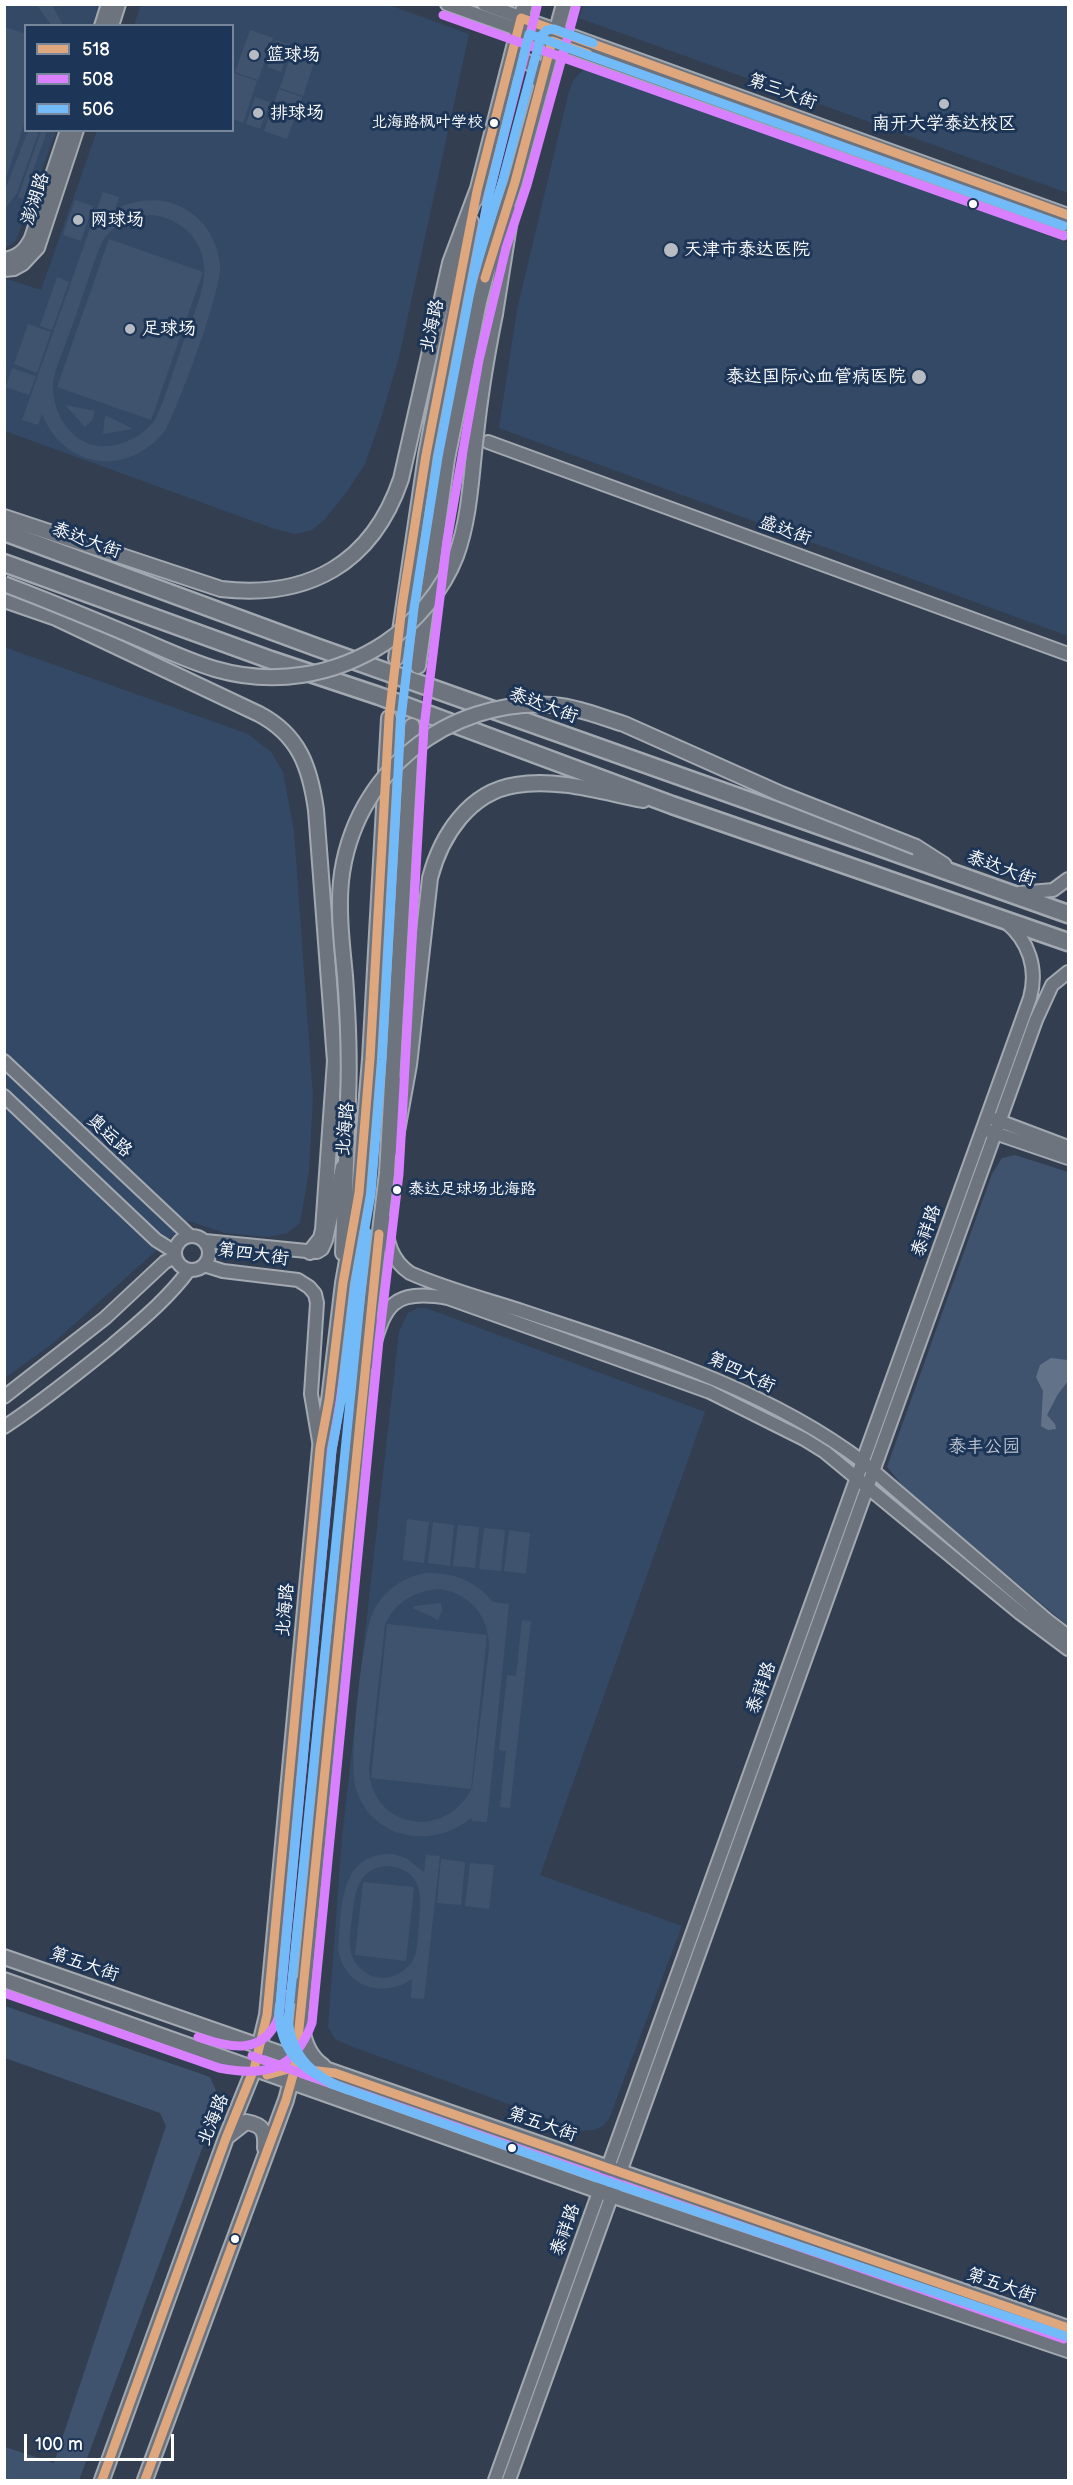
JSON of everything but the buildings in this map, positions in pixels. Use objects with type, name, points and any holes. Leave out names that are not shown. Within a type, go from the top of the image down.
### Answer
[{"type":"highway","name":"泰达大街","points":[[4,532],[316,647],[1068,914]]},
{"type":"highway","points":[[4,564],[271,660],[379,696],[672,806],[998,916],[1068,942]]},
{"type":"main road","points":[[418,666],[444,482],[467,358],[494,245],[515,182],[564,4]]},
{"type":"main road","name":"北海路","points":[[396,658],[426,454],[477,191],[521,17]]},
{"type":"main road","points":[[505,78],[519,62],[531,62],[538,70],[540,87]]},
{"type":"main road","points":[[4,584],[187,660],[228,673],[257,677],[303,675],[336,667],[373,651],[408,626],[424,608],[455,558],[468,505],[478,416],[515,182]]},
{"type":"main road","points":[[4,518],[221,589],[276,590],[307,582],[336,568],[377,529],[393,501],[401,479],[450,263],[477,191]]},
{"type":"main road","points":[[4,600],[56,618],[272,720],[292,740],[306,764],[311,777],[316,810],[335,1060],[323,1230],[321,1239],[310,1252]]},
{"type":"main road","points":[[343,1283],[342,1217],[348,1099],[348,1033],[340,892],[344,864],[352,834],[371,796],[395,765],[428,737],[465,718],[506,707],[556,705],[624,724],[781,794],[916,847],[956,873]]},
{"type":"main road","name":"北海路","points":[[102,2481],[226,2138],[238,2108],[267,2056],[267,2015],[320,1448],[329,1400],[343,1283],[359,1193],[370,1048],[389,718]]},
{"type":"main road","points":[[145,2481],[277,2121],[293,2070],[305,1974],[364,1378],[387,1173],[412,726]]},
{"type":"main road","points":[[387,1173],[399,1130],[409,1065],[430,878],[439,850],[453,825],[485,797],[513,785],[532,783],[568,786],[672,806]]},
{"type":"main road","name":"第五大街","points":[[4,1957],[222,2033],[293,2070],[327,2095],[605,2193],[1068,2350]]},
{"type":"main road","points":[[271,1971],[278,1997],[288,2000],[298,1993],[305,1974]]},
{"type":"main road","points":[[4,1980],[215,2056],[267,2056]]},
{"type":"main road","points":[[222,2033],[237,2035],[253,2033],[260,2027],[267,2015]]},
{"type":"main road","name":"北海路","points":[[267,2056],[292,2041],[300,2020]]},
{"type":"main road","points":[[300,2020],[312,2056],[335,2073]]},
{"type":"main road","name":"第五大街","points":[[267,2056],[268,2074],[293,2070],[335,2073],[1068,2328]]},
{"type":"main road","points":[[238,2108],[250,2091],[268,2074]]},
{"type":"main road","points":[[277,2121],[285,2108],[298,2096],[312,2093],[327,2095]]},
{"type":"main road","points":[[226,2138],[236,2127],[246,2122],[256,2124],[263,2128],[266,2136],[265,2153]]},
{"type":"street","points":[[102,24],[108,4]]},
{"type":"street","points":[[112,24],[119,4]]},
{"type":"street","name":"第三大街","points":[[447,4],[521,17]]},
{"type":"street","name":"第三大街","points":[[484,4],[521,17],[554,36],[1068,225]]},
{"type":"street","name":"第三大街","points":[[554,36],[1068,215]]},
{"type":"street","name":"澎湖路","points":[[9,264],[27,245],[37,224],[66,132]]},
{"type":"street","name":"澎湖路","points":[[9,264],[32,256],[43,237],[76,132]]},
{"type":"street","name":"盛达街","points":[[488,442],[1068,654]]},
{"type":"street","points":[[1007,892],[1032,894],[1053,890],[1068,879]]},
{"type":"street","name":"泰祥路","points":[[614,2169],[863,1462],[1034,986],[1032,962],[1025,944],[1018,933],[998,916]]},
{"type":"street","name":"泰祥路","points":[[495,2481],[605,2193],[874,1471],[1046,994],[1058,978],[1068,972]]},
{"type":"street","name":"奥运路","points":[[4,1061],[190,1236]]},
{"type":"street","points":[[4,1096],[156,1240],[175,1254],[180,1266],[189,1270],[157,1305],[124,1335],[87,1366],[4,1426]]},
{"type":"street","points":[[987,1116],[1068,1147]]},
{"type":"street","points":[[982,1129],[1068,1158]]},
{"type":"street","name":"第四大街","points":[[190,1236],[205,1241],[310,1252],[322,1249],[326,1240],[345,1148]]},
{"type":"street","name":"第四大街","points":[[383,1207],[389,1248],[400,1266],[410,1273],[690,1369],[761,1401],[834,1441],[874,1471],[1068,1636]]},
{"type":"street","points":[[4,1397],[79,1339],[175,1254],[180,1241],[190,1236]]},
{"type":"street","name":"第四大街","points":[[204,1266],[209,1256],[205,1241]]},
{"type":"street","name":"第四大街","points":[[189,1270],[204,1266],[223,1271],[298,1280],[315,1294],[317,1303],[311,1394],[320,1448]]},
{"type":"street","points":[[364,1378],[381,1323],[390,1307],[412,1294],[448,1298],[710,1392],[804,1439],[825,1452],[1020,1613],[1068,1649]]},
{"type":"street","name":"泰祥路","points":[[509,2481],[605,2193]]},
{"type":"shaded area","points":[[5,5],[100,5],[93,24],[24,24],[24,132],[56,132],[16,241],[5,248]]},
{"type":"shaded area","points":[[141,5],[389,5],[469,34],[399,357],[381,418],[365,464],[346,493],[324,520],[312,530],[295,534],[275,529],[5,431],[4,278],[41,290],[97,132],[234,132],[234,24],[134,24]]},
{"type":"shaded area","name":"南开大学泰达校区","points":[[584,5],[1068,5],[1068,193],[579,18]]},
{"type":"shaded area","points":[[583,70],[604,71],[1068,243],[1068,636],[499,428],[517,310],[569,91],[574,79]]},
{"type":"shaded area","points":[[4,647],[248,734],[271,752],[283,772],[294,831],[313,1097],[309,1171],[300,1223],[287,1233],[269,1237],[225,1233],[189,1221],[52,1344],[5,1378]]},
{"type":"shaded area","points":[[418,1308],[426,1308],[705,1412],[540,1875],[682,1926],[609,2119],[603,2126],[593,2130],[582,2131],[348,2045],[335,2039],[328,2027],[342,1838],[399,1332],[408,1313]]},
{"type":"shaded area","points":[[1051,1358],[1068,1360],[1068,1381],[1047,1415],[1055,1424],[1056,1429],[1048,1430],[1041,1426],[1043,1391],[1036,1377],[1040,1365]]},
{"type":"green space","points":[[37,5],[52,5],[62,24],[50,24]]},
{"type":"green space","points":[[4,27],[24,33],[24,125],[5,181]]},
{"type":"green space","name":"篮球场","points":[[250,30],[273,38],[258,80],[235,72]]},
{"type":"green space","name":"排球场","points":[[276,40],[290,45],[281,72],[267,67]]},
{"type":"green space","name":"篮球场","points":[[294,46],[317,54],[303,96],[280,88]]},
{"type":"green space","name":"篮球场","points":[[234,73],[257,81],[243,123],[234,119]]},
{"type":"green space","name":"篮球场","points":[[279,89],[302,97],[287,139],[264,131]]},
{"type":"green space","name":"排球场","points":[[255,97],[270,102],[260,129],[246,124]]},
{"type":"green space","points":[[28,132],[39,132],[17,193],[5,209],[5,190]]},
{"type":"green space","points":[[41,132],[47,132],[23,199],[18,197]]},
{"type":"green space","points":[[103,192],[119,197],[115,209],[142,201],[168,202],[185,209],[199,219],[213,240],[219,256],[219,277],[199,346],[166,429],[152,444],[135,455],[117,460],[100,461],[82,456],[66,447],[52,433],[42,414],[38,425],[22,420]],"holes":[[[153,215],[177,223],[194,238],[203,259],[203,284],[196,308],[155,420],[144,432],[123,443],[107,446],[89,444],[71,432],[59,415],[53,385],[57,367],[97,254],[107,235],[118,225],[130,219]]]},
{"type":"green space","name":"网球场","points":[[75,200],[93,206],[81,241],[63,235]]},
{"type":"green space","name":"足球场","points":[[109,239],[203,272],[151,420],[57,387]]},
{"type":"green space","points":[[57,277],[69,282],[52,330],[40,326]]},
{"type":"green space","points":[[28,324],[51,332],[37,373],[14,364]]},
{"type":"green space","points":[[12,368],[36,376],[29,395],[6,387]]},
{"type":"green space","points":[[65,405],[95,411],[92,420],[85,427]]},
{"type":"green space","points":[[105,415],[133,429],[103,434]]},
{"type":"green space","name":"泰丰公园","points":[[1015,1155],[1068,1172],[1068,1626],[908,1492],[887,1467],[992,1174],[1002,1158]]},
{"type":"green space","points":[[407,1519],[429,1522],[424,1563],[403,1560]]},
{"type":"green space","points":[[433,1522],[454,1525],[450,1566],[428,1563]]},
{"type":"green space","points":[[458,1525],[479,1527],[475,1568],[453,1566]]},
{"type":"green space","points":[[484,1528],[505,1530],[501,1571],[479,1569]]},
{"type":"green space","points":[[509,1530],[530,1533],[526,1574],[504,1571]]},
{"type":"green space","points":[[436,1573],[455,1576],[479,1588],[493,1602],[509,1604],[487,1822],[472,1821],[471,1818],[456,1828],[439,1834],[422,1836],[405,1835],[375,1820],[364,1806],[356,1789],[354,1775],[357,1700],[373,1612],[388,1591],[418,1575]],"holes":[[[440,1589],[461,1596],[476,1609],[482,1617],[488,1637],[489,1649],[472,1788],[460,1805],[445,1816],[429,1821],[412,1821],[396,1815],[382,1805],[373,1789],[369,1769],[385,1625],[394,1610],[414,1595]]]},
{"type":"green space","points":[[441,1603],[442,1611],[438,1620],[413,1608],[415,1606]]},
{"type":"green space","points":[[522,1620],[531,1621],[510,1808],[500,1807],[506,1751],[499,1750],[507,1675],[516,1676]]},
{"type":"green space","points":[[387,1624],[487,1635],[471,1789],[371,1778]]},
{"type":"green space","points":[[393,1854],[406,1858],[424,1872],[426,1855],[440,1856],[424,1999],[411,1998],[412,1979],[389,1988],[366,1986],[348,1973],[342,1963],[338,1950],[342,1902],[346,1887],[352,1873],[361,1863],[375,1856]],"holes":[[[386,1866],[398,1868],[413,1878],[420,1893],[417,1948],[411,1963],[400,1973],[379,1978],[362,1970],[351,1953],[350,1935],[354,1900],[359,1884],[369,1872]]]},
{"type":"green space","points":[[441,1859],[465,1862],[461,1905],[437,1903]]},
{"type":"green space","points":[[470,1863],[494,1865],[489,1909],[465,1906]]},
{"type":"green space","points":[[363,1882],[414,1887],[406,1961],[355,1955]]},
{"type":"green space","points":[[5,2006],[210,2077],[220,2100],[79,2480],[5,2480],[5,2447],[54,2463],[166,2126],[160,2113],[5,2058]]},
{"type":"tunnel","points":[[390,710],[395,666]]},
{"type":"tunnel","points":[[412,726],[417,675]]},
{"type":"transit line","name":"508","points":[[474,272],[489,194],[537,7]]},
{"type":"transit line","name":"508","points":[[4,1993],[219,2068],[236,2071],[264,2070],[287,2061],[305,2039],[312,2023],[379,1340],[399,1174],[424,727],[447,541],[479,360],[506,248],[527,185],[576,7]]},
{"type":"transit line","name":"508","points":[[443,15],[1064,236]]},
{"type":"transit line","name":"518","points":[[102,2480],[226,2138],[254,2069],[267,2015],[320,1448],[329,1400],[343,1283],[359,1193],[370,1059],[389,718],[402,606],[426,455],[477,191],[521,18],[1068,215]]},
{"type":"transit line","name":"506","points":[[474,274],[503,179],[541,36],[547,30],[554,29],[593,43]]},
{"type":"transit line","name":"506","points":[[1064,226],[529,34],[489,194],[438,457],[414,608],[401,719],[382,1060],[371,1194],[355,1285],[341,1401],[332,1450],[279,2015],[284,2040],[295,2057],[302,2065],[332,2084],[603,2180],[1068,2337]]},
{"type":"transit line","name":"518","points":[[485,278],[515,182],[552,41],[588,54]]},
{"type":"transit line","name":"508","points":[[198,2037],[222,2044],[244,2046],[264,2038],[272,2030],[279,2017],[332,1450],[365,1230]]},
{"type":"transit line","name":"506","points":[[348,2090],[325,2079],[307,2064],[295,2045],[288,2020],[367,1232]]},
{"type":"transit line","name":"518","points":[[145,2480],[286,2100],[295,2068],[379,1234]]},
{"type":"transit line","name":"508","points":[[252,2056],[1064,2339]]},
{"type":"transit line","name":"518","points":[[267,2075],[292,2068],[335,2073],[1068,2328]]},
{"type":"place","name":"篮球场","points":[[254,55]]},
{"type":"place","name":"南开大学泰达校区","points":[[944,104]]},
{"type":"place","name":"排球场","points":[[258,113]]},
{"type":"place","name":"北海路枫叶学校","points":[[494,123]]},
{"type":"place","name":"网球场","points":[[78,220]]},
{"type":"place","name":"天津市泰达医院","points":[[671,250]]},
{"type":"place","name":"足球场","points":[[130,329]]},
{"type":"place","name":"泰达国际心血管病医院","points":[[919,377]]},
{"type":"place","name":"泰达足球场北海路","points":[[397,1190]]}]
